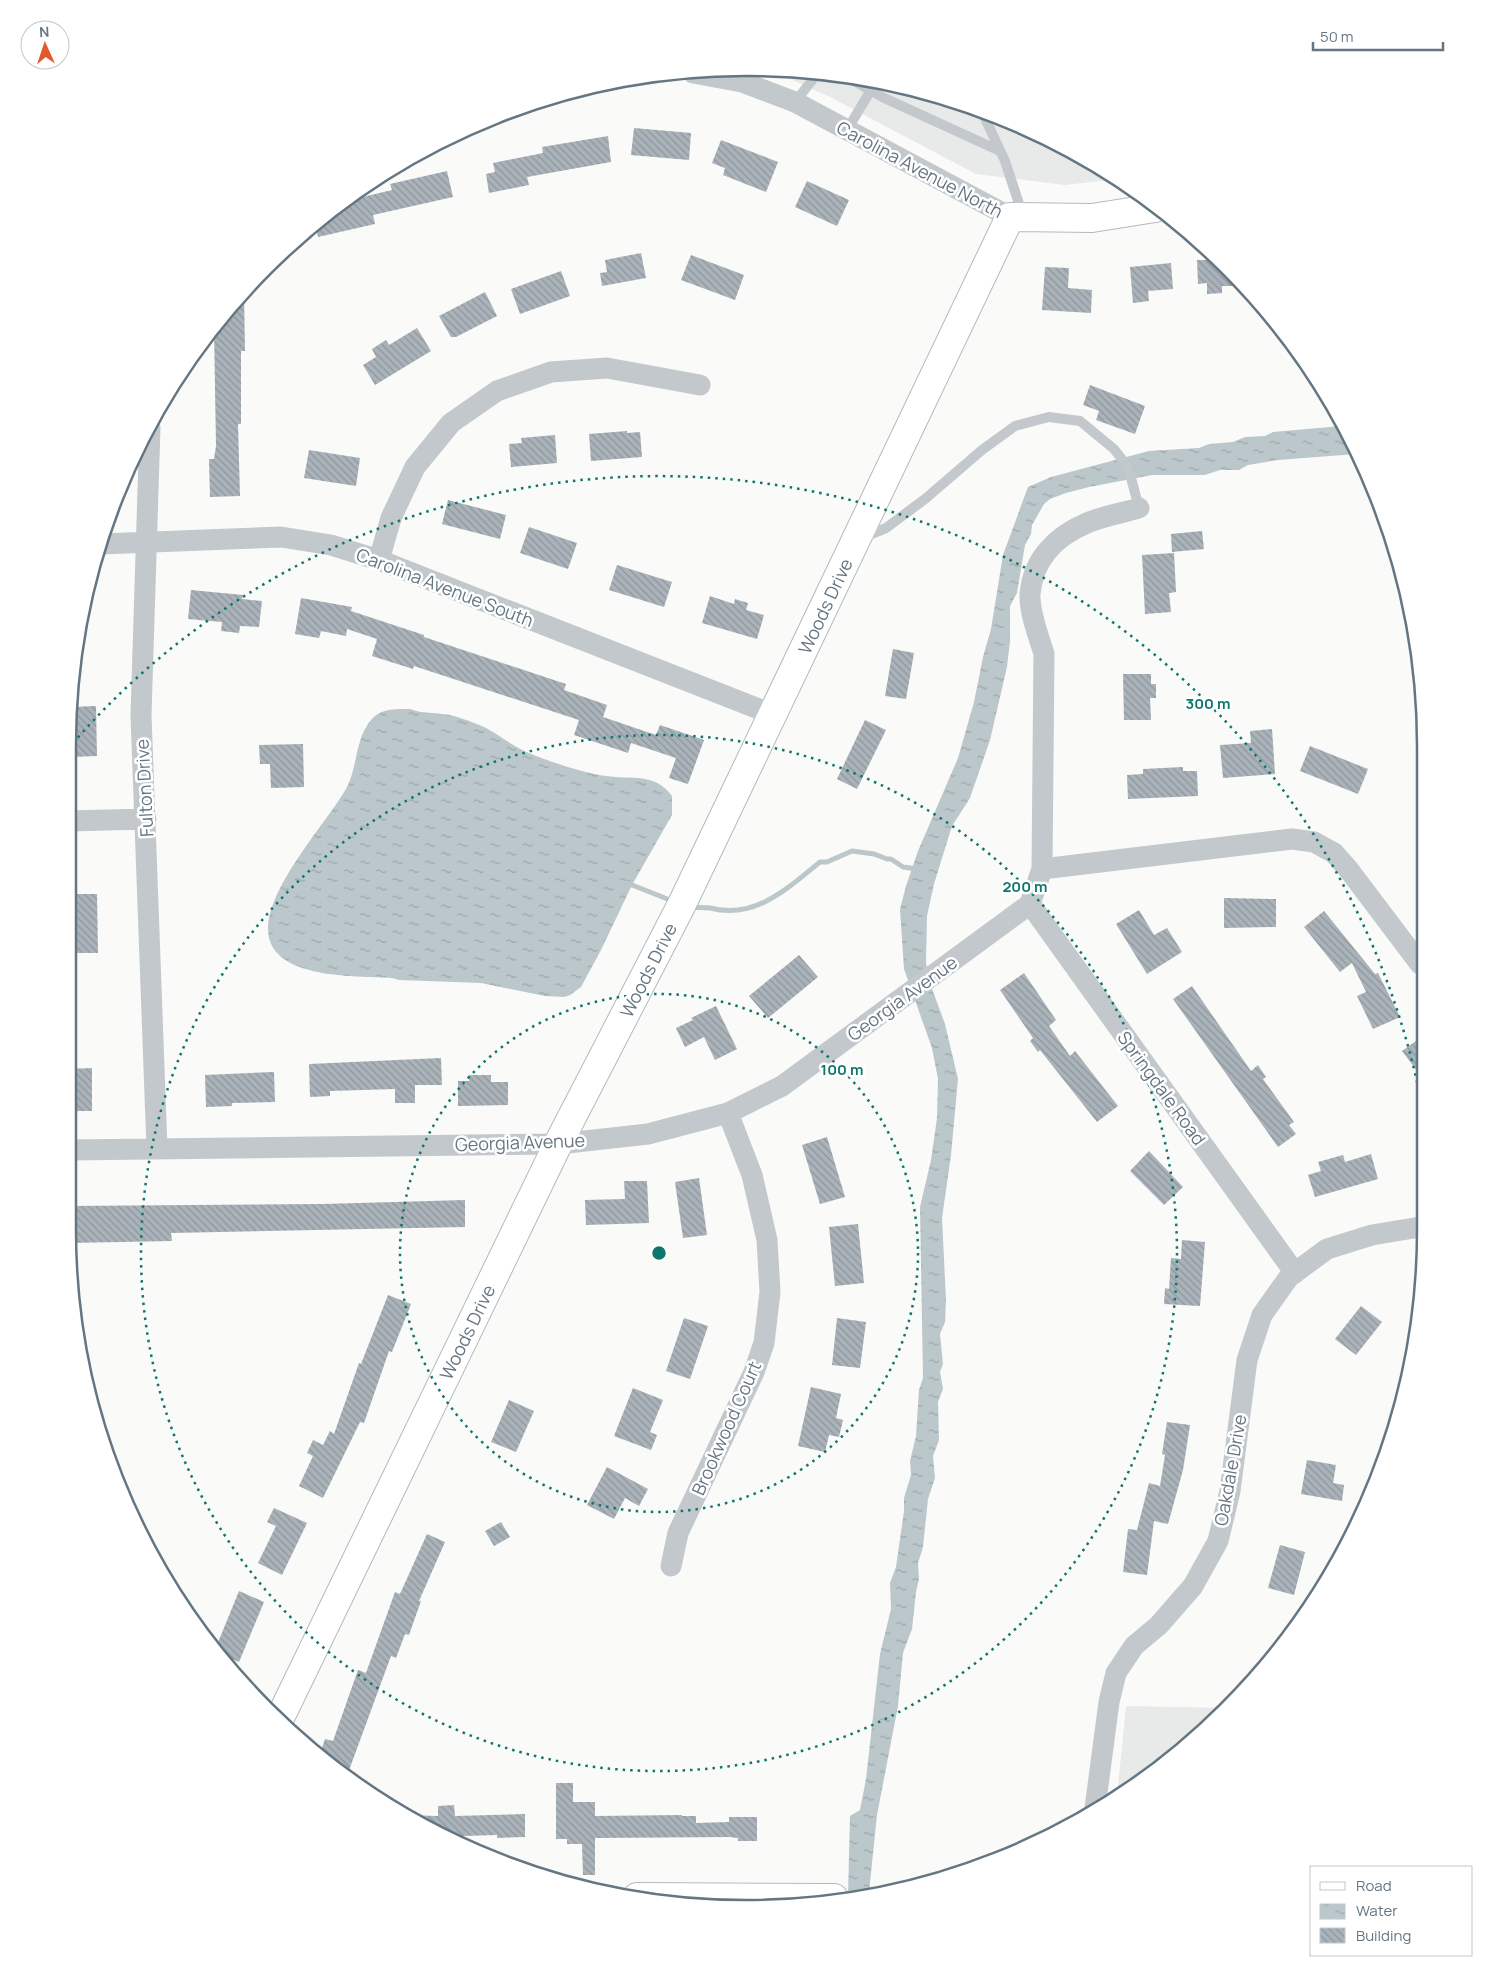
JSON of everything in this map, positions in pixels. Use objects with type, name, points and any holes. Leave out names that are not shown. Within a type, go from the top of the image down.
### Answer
[{"type":"street","name":"Carolina Avenue North","points":[[717,77],[742,82],[795,102],[1016,217],[1092,218],[1147,209]]},
{"type":"street","name":"Woods Drive","points":[[283,1712],[558,1144],[682,904],[857,539],[1016,217]]},
{"type":"street","points":[[379,560],[391,518],[415,467],[451,424],[497,391],[551,372],[607,368],[700,385]]},
{"type":"street","name":"Fulton Drive","points":[[150,441],[141,715],[157,1149]]},
{"type":"street","points":[[1030,904],[1042,869],[1044,654],[1035,627],[1030,594],[1036,570],[1038,563],[1058,538],[1136,499]]},
{"type":"street","name":"Carolina Avenue South","points":[[108,544],[147,544],[281,537],[331,544],[379,560],[774,715]]},
{"type":"street","points":[[76,820],[146,819]]},
{"type":"street","points":[[1042,869],[1292,839],[1314,842],[1334,853],[1349,870],[1417,960]]},
{"type":"street","name":"Georgia Avenue","points":[[76,1150],[558,1144],[648,1134],[728,1113],[782,1086],[1030,904]]},
{"type":"street","name":"Springdale Road","points":[[1030,904],[1295,1273]]},
{"type":"street","name":"Brookwood Court","points":[[672,1566],[678,1533],[754,1372],[765,1334],[770,1292],[767,1240],[752,1175],[728,1113]]},
{"type":"street","name":"Oakdale Drive","points":[[1096,1801],[1109,1702],[1116,1673],[1134,1646],[1159,1625],[1193,1586],[1218,1541],[1230,1491],[1247,1360],[1262,1315],[1289,1277],[1327,1249],[1372,1235],[1417,1228]]},
{"type":"street","points":[[695,1897],[792,1898]]},
{"type":"lane","points":[[795,102],[812,80]]},
{"type":"lane","points":[[866,87],[1000,151]]},
{"type":"lane","points":[[847,130],[871,90]]},
{"type":"lane","points":[[986,121],[1000,151],[1016,217]]},
{"type":"lane","points":[[857,539],[886,528],[925,499],[982,450],[1014,426],[1049,417],[1080,421],[1114,448],[1130,474],[1136,499]]},
{"type":"shaded area","points":[[788,78],[834,82],[877,89],[920,99],[962,112],[1003,127],[1043,145],[1105,181],[1065,185],[976,174],[830,97]]},
{"type":"shaded area","points":[[1126,1706],[1215,1708],[1155,1761],[1118,1788]]},
{"type":"water","points":[[1335,426],[1350,454],[1278,460],[1248,465],[1239,470],[1220,470],[1205,475],[1152,475],[1066,493],[1050,499],[1044,504],[1032,525],[1031,534],[1025,545],[1017,593],[1010,606],[1010,641],[1007,667],[990,740],[970,798],[952,826],[934,884],[927,916],[926,963],[931,986],[945,1024],[958,1079],[951,1155],[942,1218],[946,1300],[945,1322],[940,1334],[943,1364],[940,1372],[943,1389],[938,1402],[939,1440],[933,1456],[935,1478],[928,1499],[923,1547],[918,1563],[919,1579],[912,1629],[903,1653],[898,1706],[877,1815],[869,1888],[848,1892],[850,1816],[860,1810],[866,1779],[880,1654],[891,1609],[890,1583],[896,1567],[904,1498],[911,1475],[910,1461],[916,1436],[919,1390],[923,1378],[920,1207],[931,1160],[937,1118],[938,1079],[932,1048],[904,969],[900,909],[906,886],[918,851],[958,758],[974,702],[991,629],[1003,555],[1028,487],[1051,477],[1149,451],[1199,448],[1209,444],[1233,442],[1245,437],[1265,436],[1273,432]]},
{"type":"water","points":[[394,709],[410,709],[454,716],[469,721],[489,729],[522,750],[575,769],[606,776],[650,780],[665,788],[672,796],[672,815],[632,885],[581,987],[570,995],[564,997],[545,996],[481,983],[399,980],[327,974],[294,965],[281,957],[272,946],[268,929],[272,909],[281,887],[347,787],[351,779],[359,744],[366,727],[379,713]]},
{"type":"building","points":[[634,128],[691,133],[689,160],[631,155]]},
{"type":"building","points":[[608,136],[611,162],[527,177],[529,185],[489,193],[486,174],[495,172],[493,163],[543,153],[542,147]]},
{"type":"building","points":[[721,140],[778,162],[766,192],[723,175],[725,168],[712,163]]},
{"type":"building","points":[[447,171],[453,197],[373,215],[375,224],[318,237],[317,233],[363,197],[392,190],[390,184]]},
{"type":"building","points":[[807,181],[849,200],[837,226],[795,207]]},
{"type":"building","points":[[641,253],[646,278],[602,286],[600,273],[607,272],[605,260]]},
{"type":"building","points":[[691,255],[744,275],[735,300],[681,280]]},
{"type":"building","points":[[1197,260],[1206,260],[1232,286],[1222,286],[1222,293],[1207,294],[1207,283],[1198,284]]},
{"type":"building","points":[[1171,263],[1173,289],[1148,291],[1149,301],[1133,303],[1130,267]]},
{"type":"building","points":[[1045,267],[1069,268],[1068,288],[1092,290],[1091,313],[1042,310]]},
{"type":"building","points":[[561,271],[570,296],[520,314],[511,289]]},
{"type":"building","points":[[485,292],[497,316],[456,337],[451,337],[439,316]]},
{"type":"building","points":[[244,304],[245,351],[241,351],[241,424],[238,424],[240,496],[210,497],[209,459],[214,459],[216,446],[214,339]]},
{"type":"building","points":[[417,328],[431,351],[375,385],[363,365],[376,357],[372,349],[386,340],[389,345]]},
{"type":"building","points":[[1090,385],[1145,406],[1135,434],[1096,420],[1099,411],[1083,405]]},
{"type":"building","points":[[627,431],[627,433],[640,432],[642,457],[591,461],[589,434]]},
{"type":"building","points":[[555,435],[557,463],[511,467],[509,444],[522,443],[521,438]]},
{"type":"building","points":[[309,450],[360,458],[356,486],[304,478]]},
{"type":"building","points":[[448,500],[506,515],[500,539],[442,524]]},
{"type":"building","points":[[529,527],[577,543],[568,569],[520,553]]},
{"type":"building","points":[[1202,531],[1204,549],[1172,552],[1171,534]]},
{"type":"building","points":[[1174,553],[1176,592],[1169,593],[1171,612],[1145,614],[1142,555]]},
{"type":"building","points":[[617,565],[672,582],[664,607],[609,590]]},
{"type":"building","points":[[191,590],[243,595],[242,599],[262,601],[259,627],[240,626],[239,633],[221,631],[222,622],[188,619]]},
{"type":"building","points":[[710,596],[734,604],[735,599],[748,603],[746,610],[764,615],[757,639],[702,623]]},
{"type":"building","points":[[301,598],[352,607],[351,611],[566,684],[564,690],[607,705],[603,717],[656,735],[660,725],[704,740],[688,784],[669,778],[676,758],[631,743],[628,753],[574,735],[579,720],[414,666],[413,669],[372,656],[377,639],[347,629],[346,636],[321,631],[319,638],[295,634]]},
{"type":"building","points":[[893,649],[914,653],[906,699],[885,696]]},
{"type":"building","points":[[1123,674],[1151,674],[1151,684],[1156,684],[1156,698],[1150,698],[1151,720],[1124,720]]},
{"type":"building","points":[[96,706],[97,756],[76,757],[78,707]]},
{"type":"building","points":[[865,720],[886,730],[857,789],[837,779]]},
{"type":"building","points":[[1272,729],[1275,774],[1223,778],[1220,745],[1251,743],[1250,731]]},
{"type":"building","points":[[303,744],[304,787],[271,788],[270,764],[260,764],[259,745]]},
{"type":"building","points":[[1310,746],[1368,769],[1358,794],[1300,771]]},
{"type":"building","points":[[1183,767],[1183,771],[1197,771],[1198,796],[1128,799],[1127,775],[1143,774],[1143,769]]},
{"type":"building","points":[[76,894],[97,894],[98,953],[76,953]]},
{"type":"building","points":[[1224,898],[1276,899],[1276,927],[1224,928]]},
{"type":"building","points":[[1139,910],[1154,935],[1167,928],[1182,952],[1147,974],[1116,924]]},
{"type":"building","points":[[1324,911],[1375,974],[1378,973],[1400,1017],[1373,1029],[1357,996],[1366,992],[1352,963],[1340,972],[1304,927]]},
{"type":"building","points":[[799,955],[818,977],[768,1018],[749,996]]},
{"type":"building","points":[[1024,973],[1056,1020],[1049,1026],[1070,1056],[1075,1051],[1118,1106],[1097,1122],[1040,1050],[1038,1052],[1030,1041],[1033,1038],[1000,990]]},
{"type":"building","points":[[1192,986],[1251,1071],[1258,1065],[1266,1077],[1263,1079],[1294,1122],[1289,1125],[1296,1134],[1278,1147],[1173,999]]},
{"type":"building","points":[[716,1006],[737,1049],[715,1060],[704,1037],[685,1047],[676,1028],[693,1020],[691,1018]]},
{"type":"building","points":[[1417,1040],[1417,1071],[1402,1051]]},
{"type":"building","points":[[441,1058],[442,1085],[415,1085],[415,1103],[395,1103],[395,1089],[330,1091],[330,1096],[310,1097],[309,1064]]},
{"type":"building","points":[[92,1068],[92,1111],[76,1111],[76,1069]]},
{"type":"building","points":[[274,1072],[275,1102],[232,1103],[232,1106],[206,1107],[205,1075]]},
{"type":"building","points":[[469,1075],[491,1075],[491,1082],[508,1082],[508,1105],[458,1106],[458,1081],[469,1081]]},
{"type":"building","points":[[827,1137],[845,1197],[820,1204],[802,1145]]},
{"type":"building","points":[[1149,1151],[1183,1187],[1164,1205],[1130,1171]]},
{"type":"building","points":[[1371,1154],[1378,1179],[1315,1197],[1308,1175],[1321,1171],[1318,1162],[1343,1155],[1345,1162]]},
{"type":"building","points":[[699,1178],[707,1235],[683,1238],[675,1182]]},
{"type":"building","points":[[624,1181],[647,1181],[649,1223],[586,1225],[585,1200],[625,1199]]},
{"type":"building","points":[[465,1200],[465,1227],[171,1233],[172,1241],[77,1243],[76,1206],[323,1204]]},
{"type":"building","points":[[858,1224],[864,1283],[835,1286],[829,1227]]},
{"type":"building","points":[[1182,1240],[1205,1242],[1200,1306],[1164,1304],[1165,1288],[1169,1289],[1171,1258],[1181,1259]]},
{"type":"building","points":[[388,1295],[411,1304],[392,1352],[389,1351],[364,1423],[360,1422],[323,1498],[299,1486],[313,1456],[307,1453],[313,1440],[323,1445],[330,1431],[334,1434],[359,1363],[361,1364]]},
{"type":"building","points":[[1361,1306],[1382,1322],[1356,1355],[1335,1339]]},
{"type":"building","points":[[684,1318],[708,1326],[690,1379],[666,1371]]},
{"type":"building","points":[[837,1318],[866,1322],[860,1368],[832,1365]]},
{"type":"building","points":[[811,1387],[841,1394],[836,1418],[843,1420],[839,1437],[829,1435],[825,1452],[798,1446]]},
{"type":"building","points":[[633,1388],[663,1400],[650,1432],[657,1435],[651,1450],[614,1436]]},
{"type":"building","points":[[509,1400],[534,1411],[516,1452],[491,1442]]},
{"type":"building","points":[[1167,1422],[1190,1425],[1183,1470],[1168,1524],[1154,1521],[1147,1575],[1123,1572],[1128,1529],[1137,1530],[1149,1483],[1160,1486],[1165,1455],[1162,1454]]},
{"type":"building","points":[[1307,1460],[1336,1465],[1333,1483],[1344,1485],[1342,1501],[1301,1494]]},
{"type":"building","points":[[607,1467],[648,1489],[639,1506],[625,1498],[614,1519],[587,1505]]},
{"type":"building","points":[[274,1508],[307,1523],[282,1575],[258,1563],[276,1526],[267,1522]]},
{"type":"building","points":[[501,1522],[510,1537],[494,1546],[485,1531]]},
{"type":"building","points":[[427,1534],[445,1542],[419,1601],[421,1601],[409,1635],[405,1634],[396,1658],[391,1656],[349,1769],[322,1748],[325,1739],[333,1741],[358,1670],[366,1673],[395,1592],[400,1594]]},
{"type":"building","points":[[1280,1545],[1305,1552],[1294,1595],[1268,1588]]},
{"type":"building","points":[[239,1591],[264,1602],[239,1662],[233,1660],[218,1642]]},
{"type":"building","points":[[556,1783],[573,1783],[573,1802],[595,1802],[595,1816],[682,1815],[696,1816],[696,1823],[729,1822],[729,1817],[757,1817],[757,1841],[738,1841],[738,1838],[730,1837],[595,1838],[595,1875],[583,1875],[582,1844],[567,1844],[567,1839],[556,1839]]},
{"type":"building","points":[[454,1805],[455,1816],[525,1814],[525,1837],[497,1838],[497,1835],[462,1836],[421,1815],[438,1816],[438,1806]]},
{"type":"waterway","points":[[690,907],[726,911],[742,910],[756,906],[783,891],[820,862],[827,862],[852,851],[874,854],[891,859],[903,867],[918,869]]},
{"type":"waterway","points":[[627,883],[675,902]]}]
